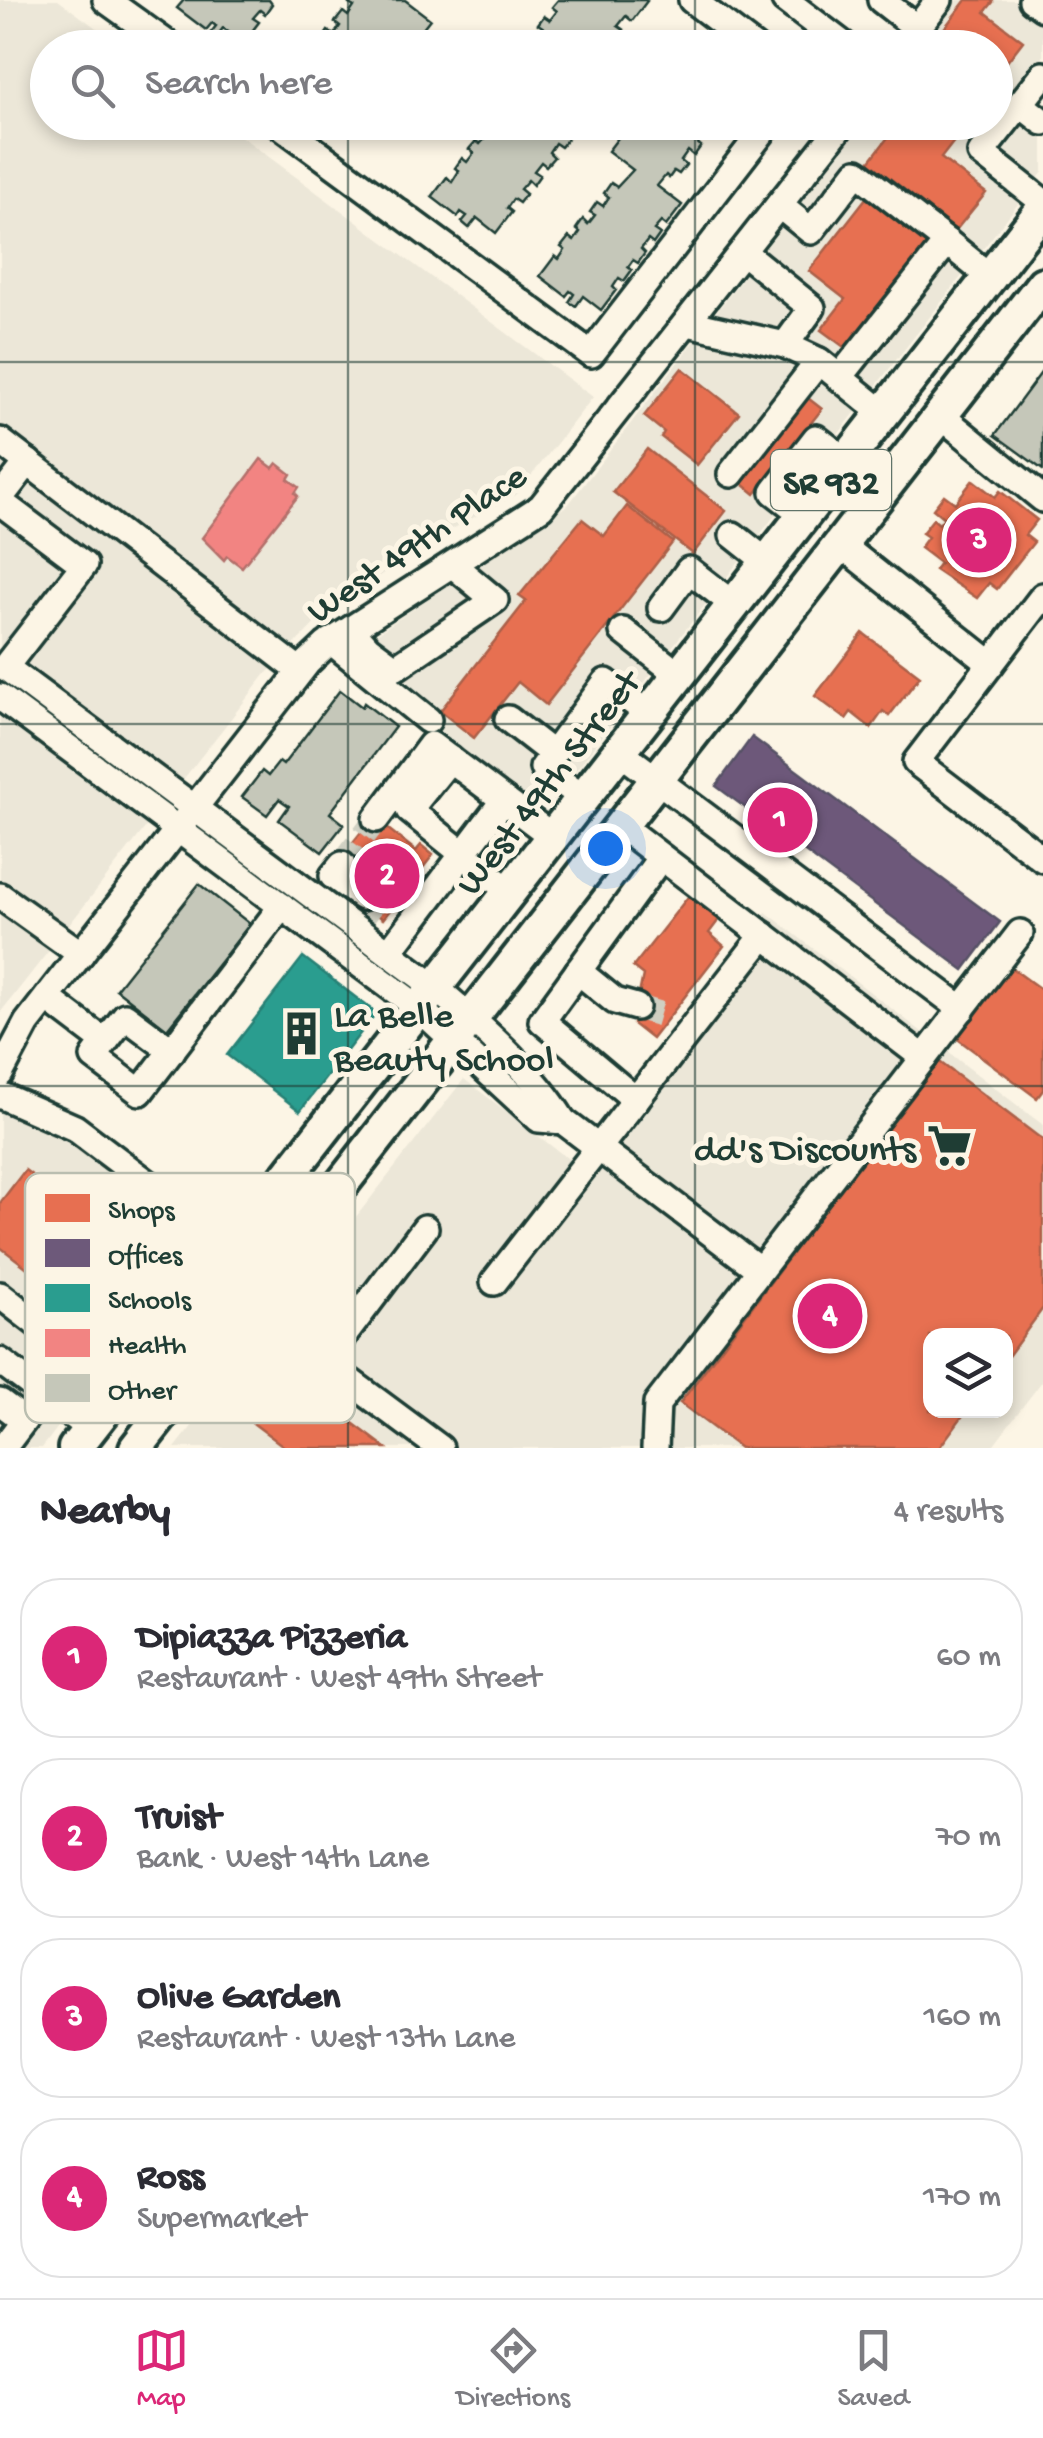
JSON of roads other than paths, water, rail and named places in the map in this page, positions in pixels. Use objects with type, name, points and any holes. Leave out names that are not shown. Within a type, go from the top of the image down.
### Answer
[{"type":"main road","name":"West 49th Street","points":[[290,1173],[1043,205]]},
{"type":"main road","points":[[940,415],[936,380],[986,313],[1020,239]]},
{"type":"main road","name":"SR 932","points":[[350,1173],[1043,284]]},
{"type":"main road","points":[[790,607],[824,532],[886,450],[884,413]]},
{"type":"main road","name":"SR 932","points":[[136,1448],[155,1423]]},
{"type":"street","points":[[106,0],[135,8],[155,30]]},
{"type":"street","points":[[785,0],[824,30]]},
{"type":"street","points":[[881,0],[903,30]]},
{"type":"street","points":[[915,30],[939,0]]},
{"type":"street","points":[[1032,0],[1043,8]]},
{"type":"street","points":[[698,2],[733,30]]},
{"type":"street","points":[[1013,113],[1043,74]]},
{"type":"street","points":[[1020,104],[1043,122]]},
{"type":"street","points":[[301,140],[592,354],[756,140]]},
{"type":"street","name":"West 49th Place","points":[[0,1074],[19,1036],[47,998],[300,671],[341,635],[541,507],[830,140]]},
{"type":"street","points":[[991,140],[981,153],[1043,205]]},
{"type":"street","points":[[819,154],[852,178]]},
{"type":"street","points":[[780,205],[811,231],[857,172],[990,276]]},
{"type":"street","points":[[840,377],[947,242]]},
{"type":"street","points":[[743,252],[812,308],[785,345]]},
{"type":"street","points":[[688,323],[785,345],[819,360],[884,413]]},
{"type":"street","points":[[731,474],[819,360]]},
{"type":"street","points":[[940,415],[1043,499]]},
{"type":"street","points":[[0,440],[300,671]]},
{"type":"street","points":[[5,683],[84,565],[0,500],[28,462]]},
{"type":"street","points":[[733,535],[767,562]]},
{"type":"street","points":[[840,544],[992,664]]},
{"type":"street","points":[[341,635],[395,668],[495,600],[453,565]]},
{"type":"street","points":[[660,608],[689,570],[734,604]]},
{"type":"street","points":[[1043,596],[916,762],[1043,859]]},
{"type":"street","points":[[622,630],[679,675]]},
{"type":"street","points":[[341,635],[436,742],[553,837]]},
{"type":"street","points":[[584,798],[542,768],[606,682],[649,714]]},
{"type":"street","points":[[5,683],[195,808],[388,952],[428,998],[550,1100],[563,1121],[760,1270]]},
{"type":"street","points":[[5,683],[177,829],[282,906],[428,998]]},
{"type":"street","points":[[508,719],[553,754]]},
{"type":"street","points":[[376,819],[436,742]]},
{"type":"street","points":[[436,742],[409,810],[510,892]]},
{"type":"street","points":[[620,752],[962,1009]]},
{"type":"street","points":[[388,952],[395,923],[463,854],[504,800]]},
{"type":"street","points":[[621,826],[924,1058]]},
{"type":"street","points":[[636,1100],[542,1021],[661,857]]},
{"type":"street","points":[[342,864],[333,876],[362,897]]},
{"type":"street","points":[[0,896],[81,954]]},
{"type":"street","points":[[172,1051],[125,1016],[94,1057],[140,1092],[172,1051],[282,906]]},
{"type":"street","points":[[654,1448],[657,1404],[1020,933]]},
{"type":"street","points":[[494,1282],[764,935]]},
{"type":"street","points":[[578,971],[616,1000],[636,1007]]},
{"type":"street","points":[[47,998],[106,1042]]},
{"type":"street","points":[[670,1016],[695,1024]]},
{"type":"street","points":[[0,1094],[75,1128],[134,1173]]},
{"type":"street","points":[[355,1321],[425,1228]]},
{"type":"street","points":[[0,1295],[25,1314]]},
{"type":"street","points":[[0,1361],[25,1380]]},
{"type":"street","points":[[355,1385],[440,1448]]},
{"type":"street","points":[[0,1402],[24,1420],[4,1448]]},
{"type":"tunnel","points":[[342,865],[376,819]]},
{"type":"tunnel","points":[[362,897],[386,915]]},
{"type":"tunnel","points":[[636,1007],[670,1017]]},
{"type":"place","name":"Olive Garden","points":[[979,540]]},
{"type":"place","name":"Dipiazza Pizzeria","points":[[780,820]]},
{"type":"place","name":"Truist","points":[[387,876]]},
{"type":"place","name":"La Belle Beauty School","points":[[301,1034]]},
{"type":"place","name":"dd's Discounts","points":[[949,1146]]},
{"type":"place","name":"Ross","points":[[830,1316]]}]
